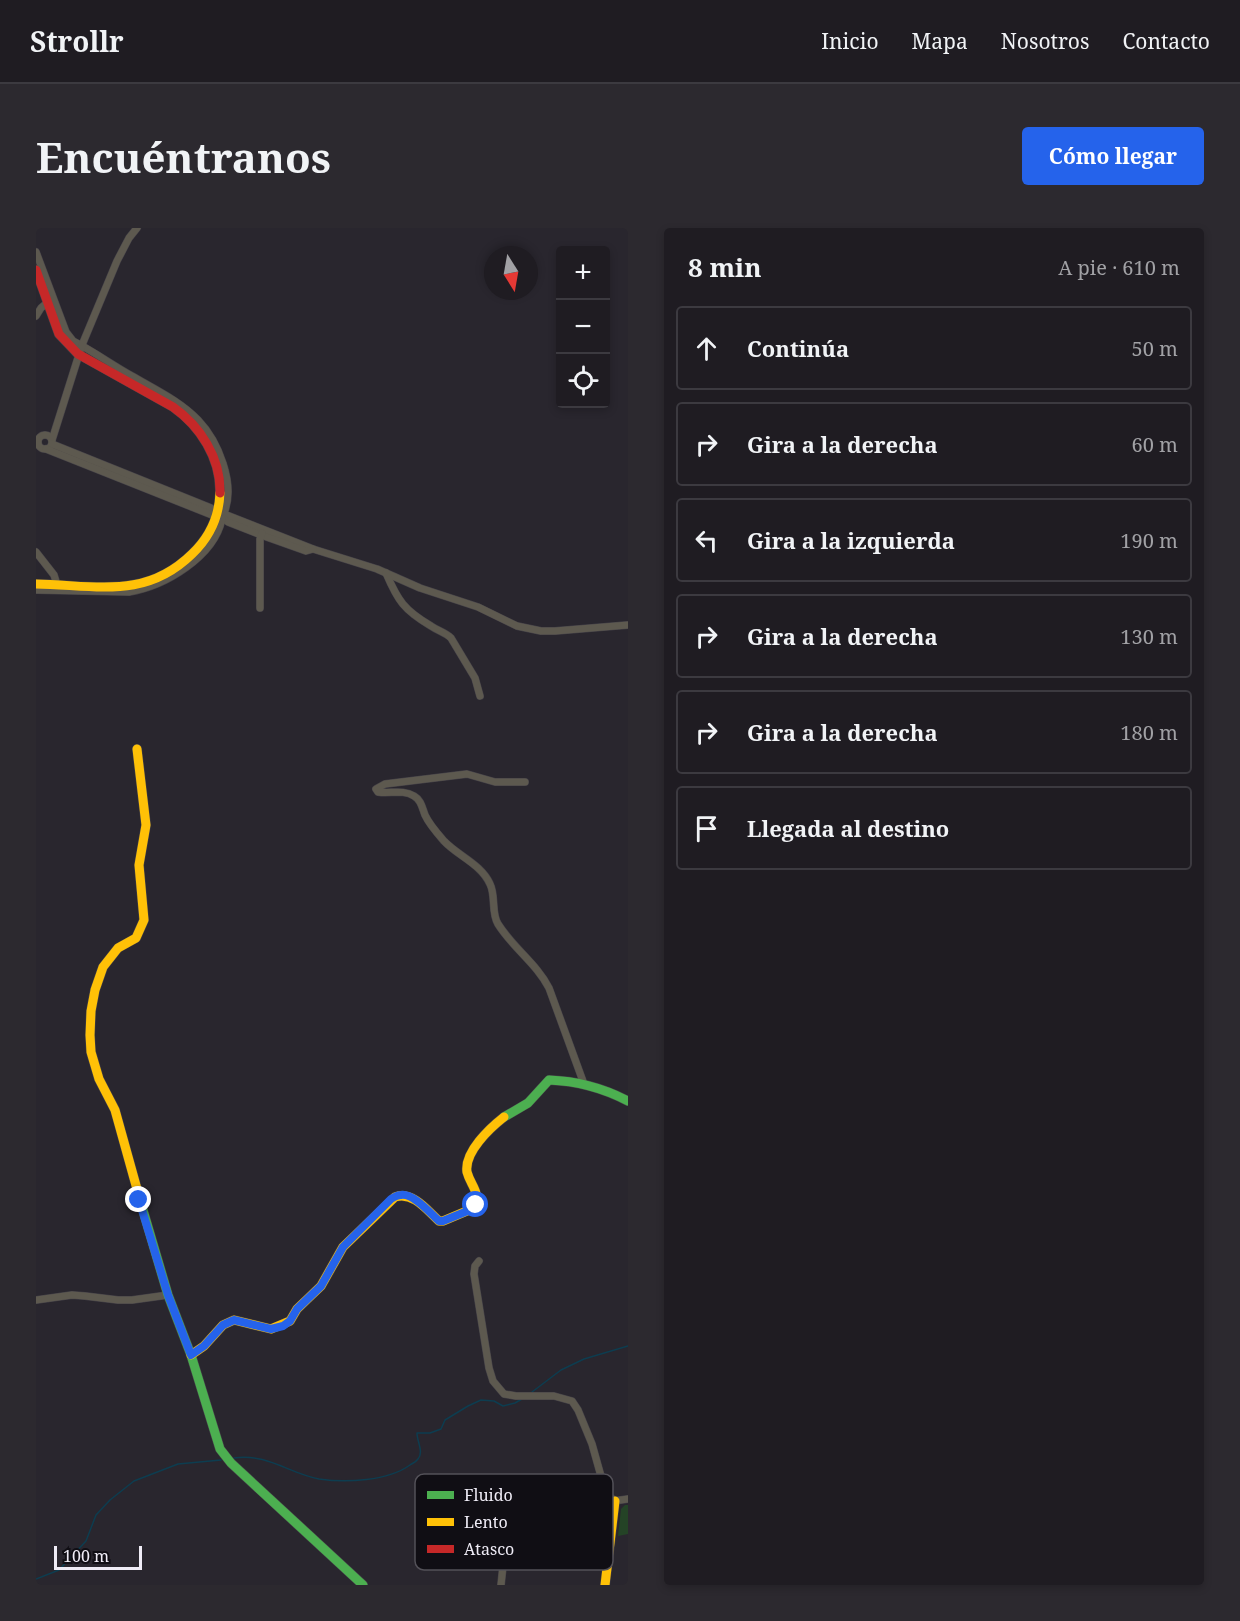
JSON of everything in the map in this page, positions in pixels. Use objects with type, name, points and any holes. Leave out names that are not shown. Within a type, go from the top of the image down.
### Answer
[{"type":"street","points":[[137,228],[117,261],[80,350],[57,421],[43,442],[211,508],[228,522],[262,531],[306,551],[311,548],[386,573],[420,588],[478,607],[517,626],[555,632],[628,626]]},
{"type":"street","points":[[36,252],[66,332],[80,350]]},
{"type":"street","points":[[36,270],[59,334],[68,345],[80,350],[185,416],[197,429],[214,458],[221,488],[221,515],[193,554],[171,571],[148,582],[117,587],[58,587],[36,584]]},
{"type":"street","points":[[36,316],[48,302]]},
{"type":"street","points":[[260,608],[262,531]]},
{"type":"street","points":[[36,552],[54,575],[58,587]]},
{"type":"street","points":[[386,573],[401,604],[422,621],[451,638],[475,678],[480,696]]},
{"type":"street","points":[[36,590],[58,587]]},
{"type":"street","points":[[136,749],[146,825],[140,865],[144,920],[136,938],[118,948],[104,967],[93,1000],[91,1052],[99,1079],[115,1110],[150,1238],[168,1295],[191,1355],[220,1449],[231,1463],[363,1585]]},
{"type":"street","points":[[525,782],[495,782],[467,774],[385,784],[376,789],[378,792],[410,793],[417,797],[423,806],[425,815],[443,841],[467,858],[490,884],[497,922],[517,948],[543,975],[584,1084]]},
{"type":"street","points":[[191,1355],[204,1346],[223,1325],[234,1320],[271,1329],[283,1326],[290,1321],[297,1309],[321,1286],[343,1247],[391,1199],[402,1194],[412,1197],[439,1221],[474,1208],[477,1196],[467,1173],[467,1162],[475,1147],[509,1114],[530,1102],[543,1084],[549,1080],[601,1088],[628,1101]]},
{"type":"street","points":[[479,1261],[475,1266],[474,1274],[493,1381],[504,1394],[554,1396],[572,1401],[592,1444],[600,1474]]},
{"type":"street","points":[[36,1300],[72,1295],[132,1300],[168,1295]]},
{"type":"street","points":[[613,1518],[615,1501],[628,1499]]},
{"type":"street","points":[[501,1585],[503,1570]]},
{"type":"street","points":[[605,1585],[607,1570]]},
{"type":"green space","points":[[628,1505],[628,1534],[618,1536],[621,1509]]},
{"type":"waterway","points":[[532,1392],[561,1370],[584,1359],[628,1346]]},
{"type":"waterway","points":[[234,1458],[257,1458],[319,1479],[354,1481],[379,1478],[401,1470],[417,1460],[420,1456],[417,1433],[430,1433],[441,1429],[445,1420],[481,1400],[494,1401],[503,1406],[522,1399]]},
{"type":"waterway","points":[[36,1579],[59,1570],[86,1541],[96,1515],[110,1500],[134,1481],[178,1464],[221,1460]]},
{"type":"traffic: fast","points":[[504,1117],[528,1103],[549,1080],[590,1086],[628,1101]]},
{"type":"traffic: fast","points":[[142,1207],[168,1295],[191,1355],[220,1449],[231,1463],[363,1585]]},
{"type":"traffic: slow","points":[[36,584],[119,587],[156,578],[174,569],[204,541],[218,510],[220,493]]},
{"type":"traffic: slow","points":[[137,749],[146,825],[139,865],[144,920],[136,938],[118,948],[103,967],[95,990],[90,1035],[91,1052],[99,1079],[115,1110],[142,1207]]},
{"type":"traffic: slow","points":[[191,1355],[204,1346],[223,1325],[234,1320],[271,1329],[290,1321],[297,1309],[321,1286],[343,1247],[395,1197],[414,1199],[439,1221],[474,1208],[476,1193],[467,1172],[467,1164],[485,1134],[504,1117]]},
{"type":"traffic: slow","points":[[613,1518],[615,1501]]},
{"type":"traffic: slow","points":[[605,1585],[607,1570]]},
{"type":"traffic: jam","points":[[36,270],[59,334],[78,354],[173,407],[183,415],[200,433],[213,455],[220,493]]},
{"type":"route","points":[[139,1200],[168,1295],[191,1355],[204,1346],[223,1325],[234,1320],[271,1329],[283,1326],[290,1321],[297,1309],[321,1286],[343,1247],[391,1199],[402,1194],[412,1197],[439,1221],[470,1210],[476,1205]]}]
